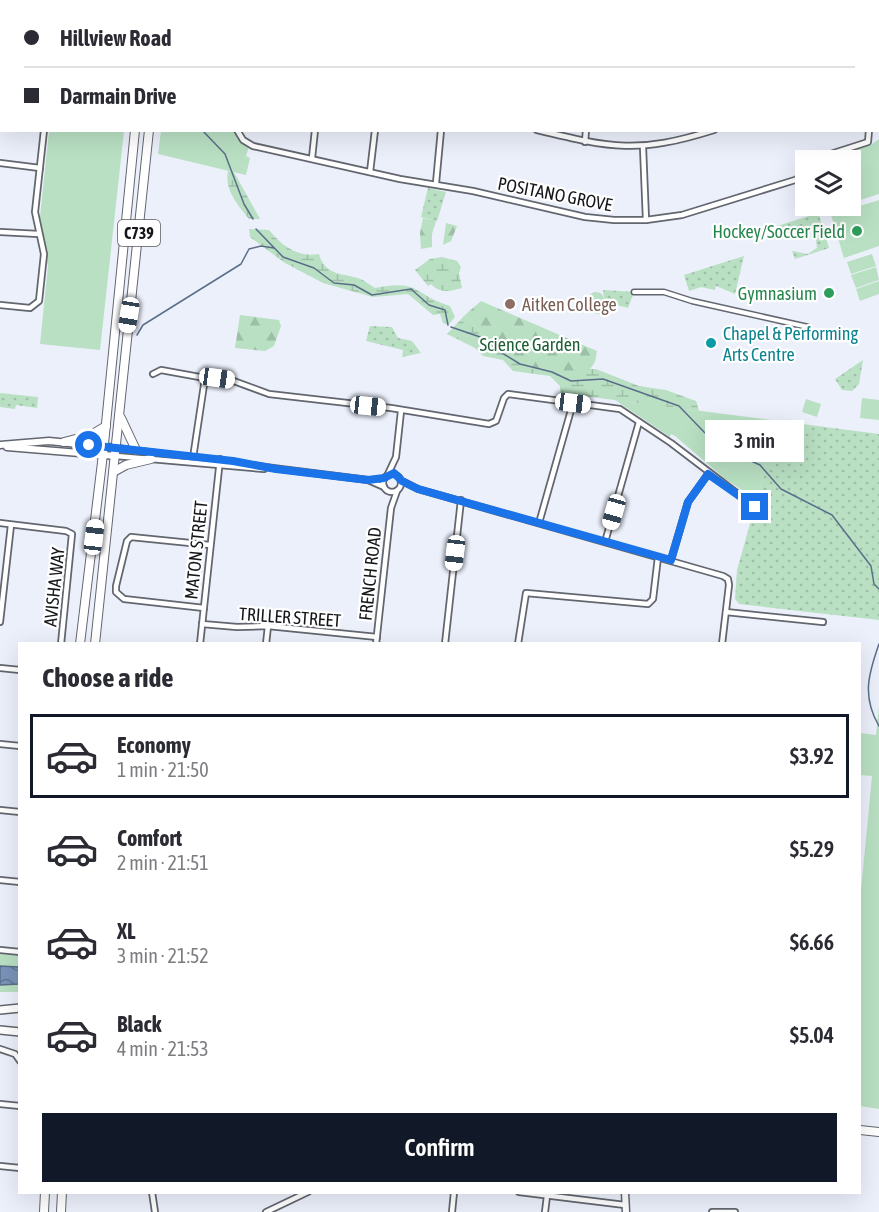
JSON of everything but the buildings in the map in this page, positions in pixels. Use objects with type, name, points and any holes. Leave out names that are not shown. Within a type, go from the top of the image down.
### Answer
[{"type":"main road","name":"C739","points":[[80,642],[106,426],[135,132]]},
{"type":"main road","name":"C739","points":[[95,642],[117,452],[126,334],[149,132]]},
{"type":"main road","points":[[120,414],[136,450]]},
{"type":"main road","points":[[64,442],[91,435],[106,426]]},
{"type":"main road","points":[[114,471],[126,465],[151,459]]},
{"type":"main road","points":[[0,1010],[18,1008]]},
{"type":"main road","points":[[0,1010],[18,1013]]},
{"type":"main road","points":[[0,1030],[18,1032]]},
{"type":"main road","points":[[861,1130],[879,1132]]},
{"type":"main road","points":[[44,1212],[45,1194]]},
{"type":"main road","points":[[62,1194],[62,1212]]},
{"type":"street","points":[[0,305],[30,308],[39,302],[44,254],[35,212],[44,132]]},
{"type":"street","name":"POSITANO GROVE","points":[[239,132],[250,145],[585,217],[646,220],[704,209],[795,180]]},
{"type":"street","points":[[312,158],[315,132]]},
{"type":"street","points":[[370,172],[375,132]]},
{"type":"street","points":[[435,183],[441,132]]},
{"type":"street","points":[[545,132],[610,147],[644,147],[676,142],[708,132]]},
{"type":"street","points":[[585,142],[586,132]]},
{"type":"street","points":[[843,150],[868,142],[869,132]]},
{"type":"street","points":[[644,147],[646,220]]},
{"type":"street","points":[[0,163],[40,168]]},
{"type":"street","points":[[0,232],[39,234]]},
{"type":"street","points":[[634,292],[664,292],[692,301],[808,327]]},
{"type":"street","points":[[153,374],[161,370],[231,380],[269,394],[489,424],[496,421],[504,398],[508,394],[620,409],[671,443],[708,474],[755,507]]},
{"type":"street","points":[[192,464],[205,378]]},
{"type":"street","points":[[539,523],[573,403]]},
{"type":"street","points":[[400,478],[396,457],[401,411]]},
{"type":"street","points":[[605,542],[639,422]]},
{"type":"street","points":[[0,446],[64,442],[151,459],[276,469]]},
{"type":"street","points":[[0,446],[103,450]]},
{"type":"street","points":[[117,452],[136,450],[220,459],[276,469],[368,480],[385,488],[398,490],[418,489]]},
{"type":"street","points":[[386,476],[396,457]]},
{"type":"street","name":"MATON STREET","points":[[200,642],[220,459]]},
{"type":"street","points":[[671,560],[688,502],[708,474]]},
{"type":"street","points":[[368,480],[386,476],[400,478],[418,489],[671,560],[728,579],[722,642]]},
{"type":"street","name":"FRENCH ROAD","points":[[386,476],[385,488],[391,508]]},
{"type":"street","name":"FRENCH ROAD","points":[[376,642],[391,508],[400,478]]},
{"type":"street","points":[[445,642],[461,500]]},
{"type":"street","name":"AVISHA WAY","points":[[0,524],[66,531],[73,536],[62,642]]},
{"type":"street","points":[[0,622],[1,596],[11,525]]},
{"type":"street","points":[[204,608],[124,599],[116,592],[116,586],[129,537],[210,545]]},
{"type":"street","points":[[518,642],[526,593],[648,604],[652,599],[658,557]]},
{"type":"street","points":[[726,612],[823,622]]},
{"type":"street","name":"TRILLER STREET","points":[[202,624],[237,627],[268,626],[377,637]]},
{"type":"street","points":[[266,642],[268,626]]},
{"type":"street","points":[[0,668],[18,670]]},
{"type":"street","points":[[0,744],[18,746]]},
{"type":"street","points":[[0,810],[18,812]]},
{"type":"street","points":[[0,880],[18,882]]},
{"type":"street","points":[[0,950],[18,952]]},
{"type":"street","points":[[0,1049],[15,1054],[18,1058]]},
{"type":"street","points":[[0,1104],[18,1106]]},
{"type":"street","points":[[0,1166],[18,1168]]},
{"type":"street","points":[[152,1194],[154,1212]]},
{"type":"street","points":[[267,1212],[304,1194]]},
{"type":"street","points":[[452,1212],[454,1194]]},
{"type":"street","points":[[533,1194],[626,1208]]},
{"type":"street","points":[[545,1212],[547,1196]]},
{"type":"street","points":[[712,1212],[735,1212]]},
{"type":"green space","points":[[49,132],[124,132],[100,350],[40,344],[48,266],[39,226]]},
{"type":"green space","points":[[161,132],[235,132],[239,140],[249,147],[246,156],[250,158],[246,175],[158,154]]},
{"type":"green space","points":[[879,139],[879,194],[861,200],[861,150],[852,150],[872,144]]},
{"type":"green space","points":[[228,171],[234,172],[260,219],[249,219],[236,203],[228,185]]},
{"type":"green space","points":[[428,188],[446,192],[437,221],[421,217]]},
{"type":"green space","name":"Hockey/Soccer Field","points":[[879,200],[879,246],[844,258],[831,216],[861,216],[861,206]]},
{"type":"green space","points":[[809,216],[819,216],[829,248],[795,259],[792,251],[808,254],[817,248],[815,232],[804,228],[773,237],[771,228]]},
{"type":"green space","points":[[423,218],[436,221],[432,234],[432,247],[421,249],[420,233]]},
{"type":"green space","points":[[446,223],[457,226],[451,241],[443,245]]},
{"type":"green space","points":[[249,229],[269,230],[291,250],[311,255],[319,254],[329,270],[360,279],[375,288],[401,285],[409,287],[450,306],[455,317],[448,325],[443,323],[440,314],[433,315],[408,294],[373,297],[323,283],[285,263],[250,237]]},
{"type":"green space","points":[[872,254],[876,266],[851,274],[847,262]]},
{"type":"green space","points":[[744,256],[735,294],[716,286],[715,290],[701,287],[689,291],[684,275]]},
{"type":"green space","points":[[442,257],[457,261],[461,267],[459,273],[462,288],[446,291],[431,284],[428,286],[415,270],[430,259]]},
{"type":"green space","points":[[876,267],[879,280],[856,288],[851,275]]},
{"type":"green space","points":[[879,281],[879,294],[860,301],[856,289]]},
{"type":"green space","points":[[603,290],[634,292],[628,308],[609,303],[605,316],[587,311],[605,306]]},
{"type":"green space","points":[[596,292],[602,294],[604,300],[602,306],[596,308],[590,306],[588,300],[590,294]]},
{"type":"green space","name":"Science Garden","points":[[481,301],[597,351],[595,362],[581,379],[571,381],[552,372],[520,364],[497,350],[465,315]]},
{"type":"green space","points":[[240,315],[279,320],[281,326],[274,346],[265,351],[235,348]]},
{"type":"green space","points":[[465,315],[497,350],[520,364],[552,372],[571,381],[581,379],[590,369],[596,369],[639,386],[666,390],[696,401],[699,411],[560,393],[560,386],[550,376],[513,371],[503,360],[483,356],[475,348],[447,334]]},
{"type":"green space","points":[[370,326],[392,327],[398,338],[412,341],[421,353],[402,357],[403,350],[366,341]]},
{"type":"green space","points":[[863,360],[859,384],[852,391],[842,390],[835,379]]},
{"type":"green space","points":[[0,393],[38,397],[37,408],[16,405],[15,409],[0,407]]},
{"type":"green space","points":[[862,398],[879,400],[879,420],[860,418]]},
{"type":"green space","points":[[806,399],[821,404],[817,417],[802,412]]},
{"type":"green space","points":[[615,400],[779,421],[757,500],[724,478],[675,436],[671,434],[670,437]]},
{"type":"green space","points":[[779,421],[879,434],[879,620],[739,604],[735,599],[737,570]]},
{"type":"green space","points":[[879,706],[879,1109],[861,1106],[861,891],[872,776],[861,775],[861,733],[876,735]]},
{"type":"green space","points":[[0,954],[18,956],[18,992],[0,992]]},
{"type":"water","points":[[0,966],[18,967],[18,984],[0,985]]},
{"type":"waterway","points":[[204,132],[225,154],[244,204],[253,219]]},
{"type":"waterway","points":[[256,229],[283,257],[314,268],[334,283],[354,285],[372,295],[411,289],[429,305],[445,310],[448,325]]},
{"type":"waterway","points":[[137,335],[143,325],[241,264],[249,249],[261,246],[274,248]]},
{"type":"waterway","points":[[451,327],[483,338],[520,364],[552,372],[571,381],[603,379],[679,406],[704,432],[729,451],[760,465],[781,489],[832,515],[871,566],[874,584],[879,589]]},
{"type":"waterway","points":[[879,644],[868,686],[870,705],[879,726]]},
{"type":"place","name":"Hockey/Soccer Field","points":[[857,231]]},
{"type":"place","name":"Gymnasium","points":[[829,293]]},
{"type":"place","name":"Aitken College","points":[[510,304]]},
{"type":"place","name":"Chapel & Performing Arts Centre","points":[[711,343]]},
{"type":"route","points":[[89,445],[233,461],[276,469],[368,480],[384,478],[394,473],[402,481],[418,489],[671,560],[688,502],[708,474],[755,507]]}]
